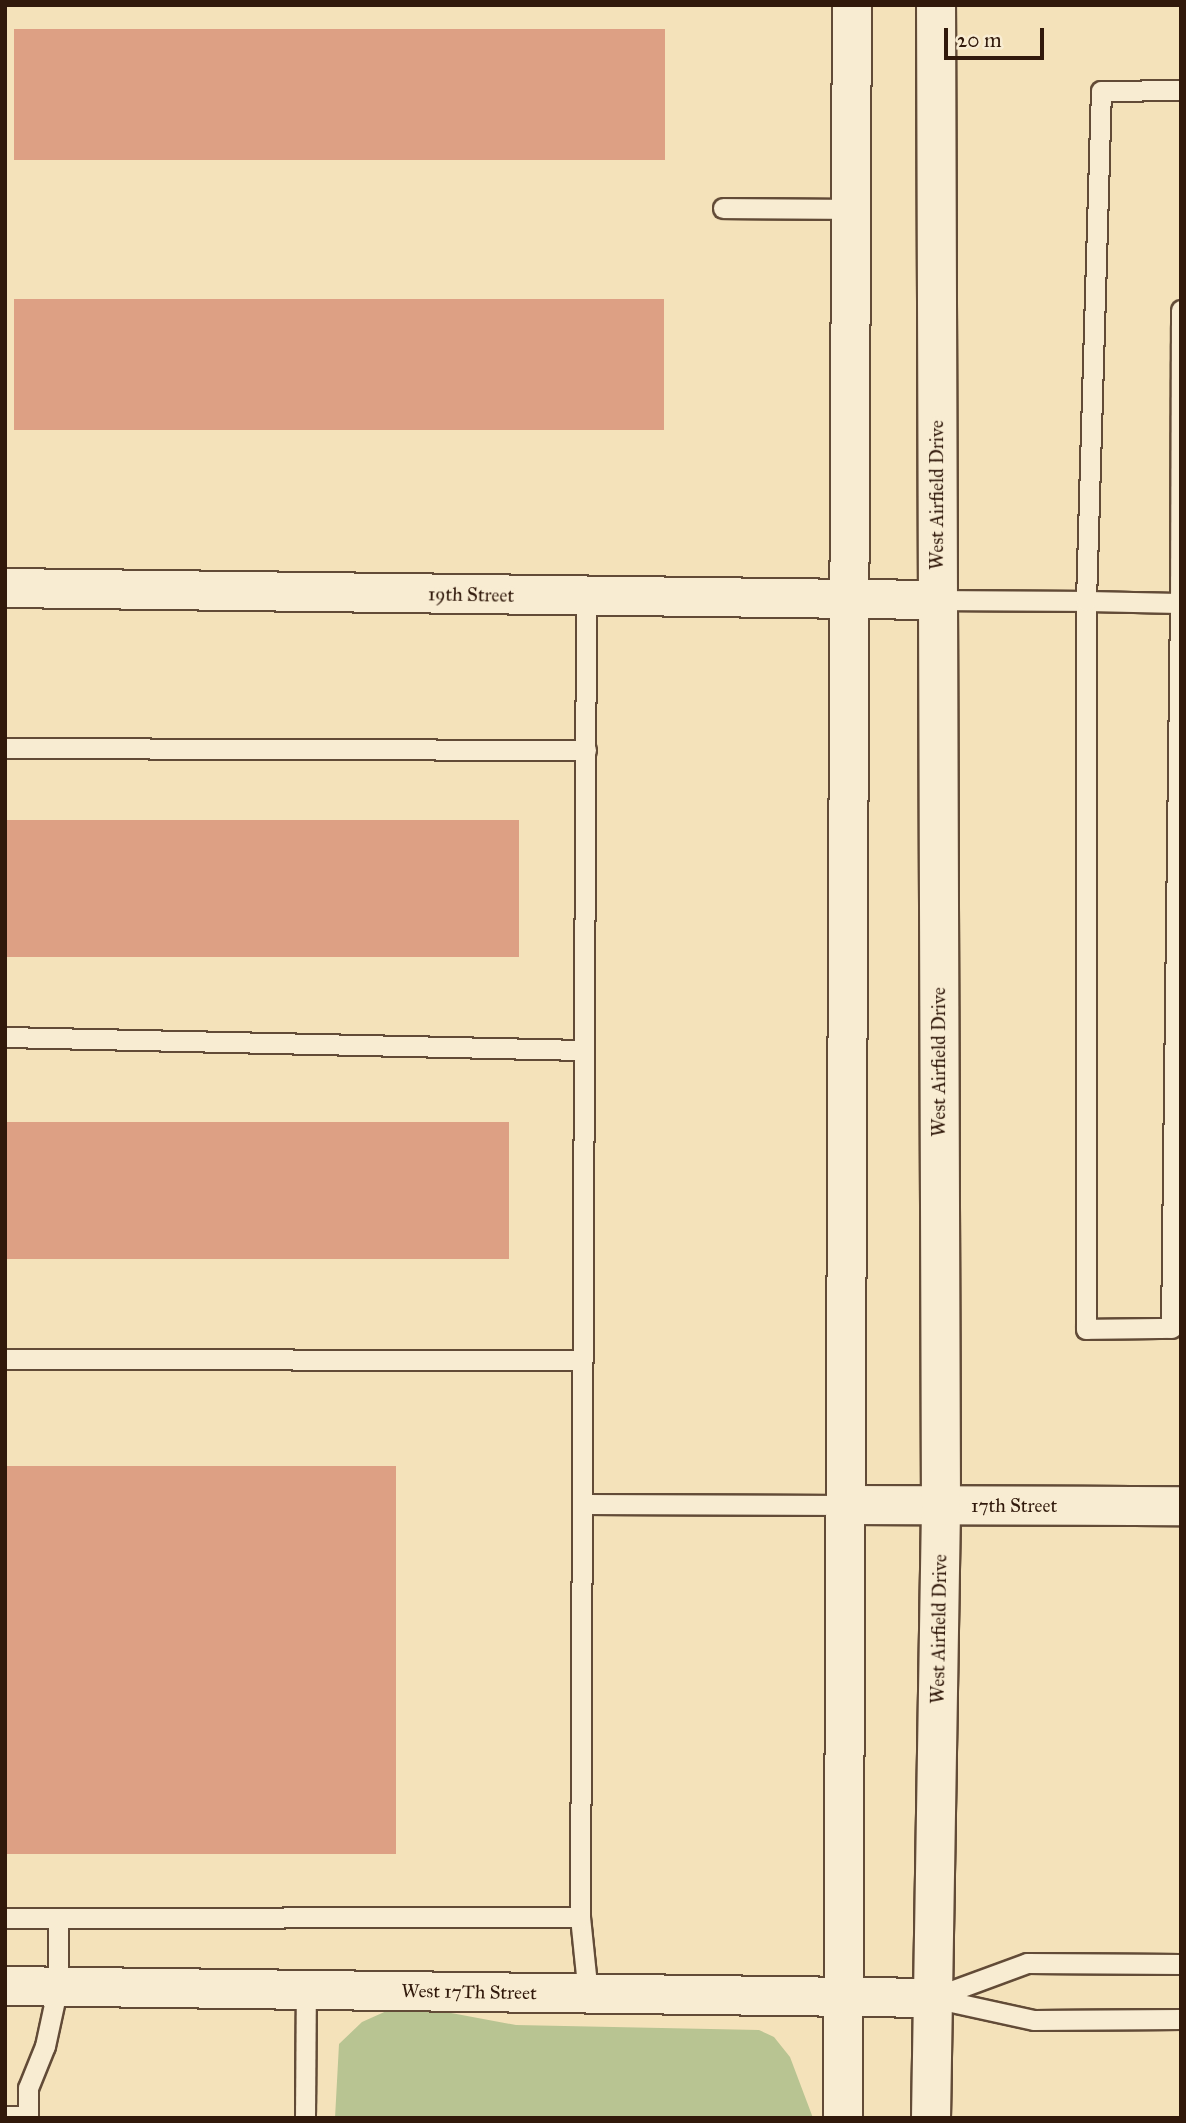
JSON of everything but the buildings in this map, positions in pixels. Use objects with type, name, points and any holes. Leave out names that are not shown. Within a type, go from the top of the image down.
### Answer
[{"type":"street","points":[[844,2118],[846,1016],[852,600],[852,5]]},
{"type":"street","name":"West Airfield Drive","points":[[930,2118],[941,1506],[936,5]]},
{"type":"street","name":"19th Street","points":[[5,588],[937,600]]},
{"type":"street","name":"17th Street","points":[[847,1505],[1181,1506]]},
{"type":"street","name":"West 17Th Street","points":[[5,1986],[932,1998]]},
{"type":"lane","points":[[1181,90],[1101,91],[1086,601],[1086,1329],[1171,1328],[1177,1236],[1181,310]]},
{"type":"lane","points":[[723,208],[852,209]]},
{"type":"lane","points":[[586,597],[581,1360],[584,1504],[580,1917],[588,1994]]},
{"type":"lane","points":[[937,600],[1180,603]]},
{"type":"lane","points":[[5,748],[586,750]]},
{"type":"lane","points":[[5,1037],[584,1050]]},
{"type":"lane","points":[[5,1359],[581,1360]]},
{"type":"lane","points":[[584,1504],[847,1505]]},
{"type":"lane","points":[[5,1918],[580,1917]]},
{"type":"lane","points":[[5,2116],[28,2117],[28,2088],[45,2046],[58,1986],[58,1918]]},
{"type":"lane","points":[[932,1998],[1027,1963],[1181,1964]]},
{"type":"lane","points":[[305,2118],[306,1989]]},
{"type":"lane","points":[[932,1998],[1034,2021],[1181,2019]]},
{"type":"green space","points":[[419,2007],[516,2025],[759,2030],[774,2037],[790,2057],[813,2118],[335,2118],[339,2044],[362,2022],[391,2009]]}]
